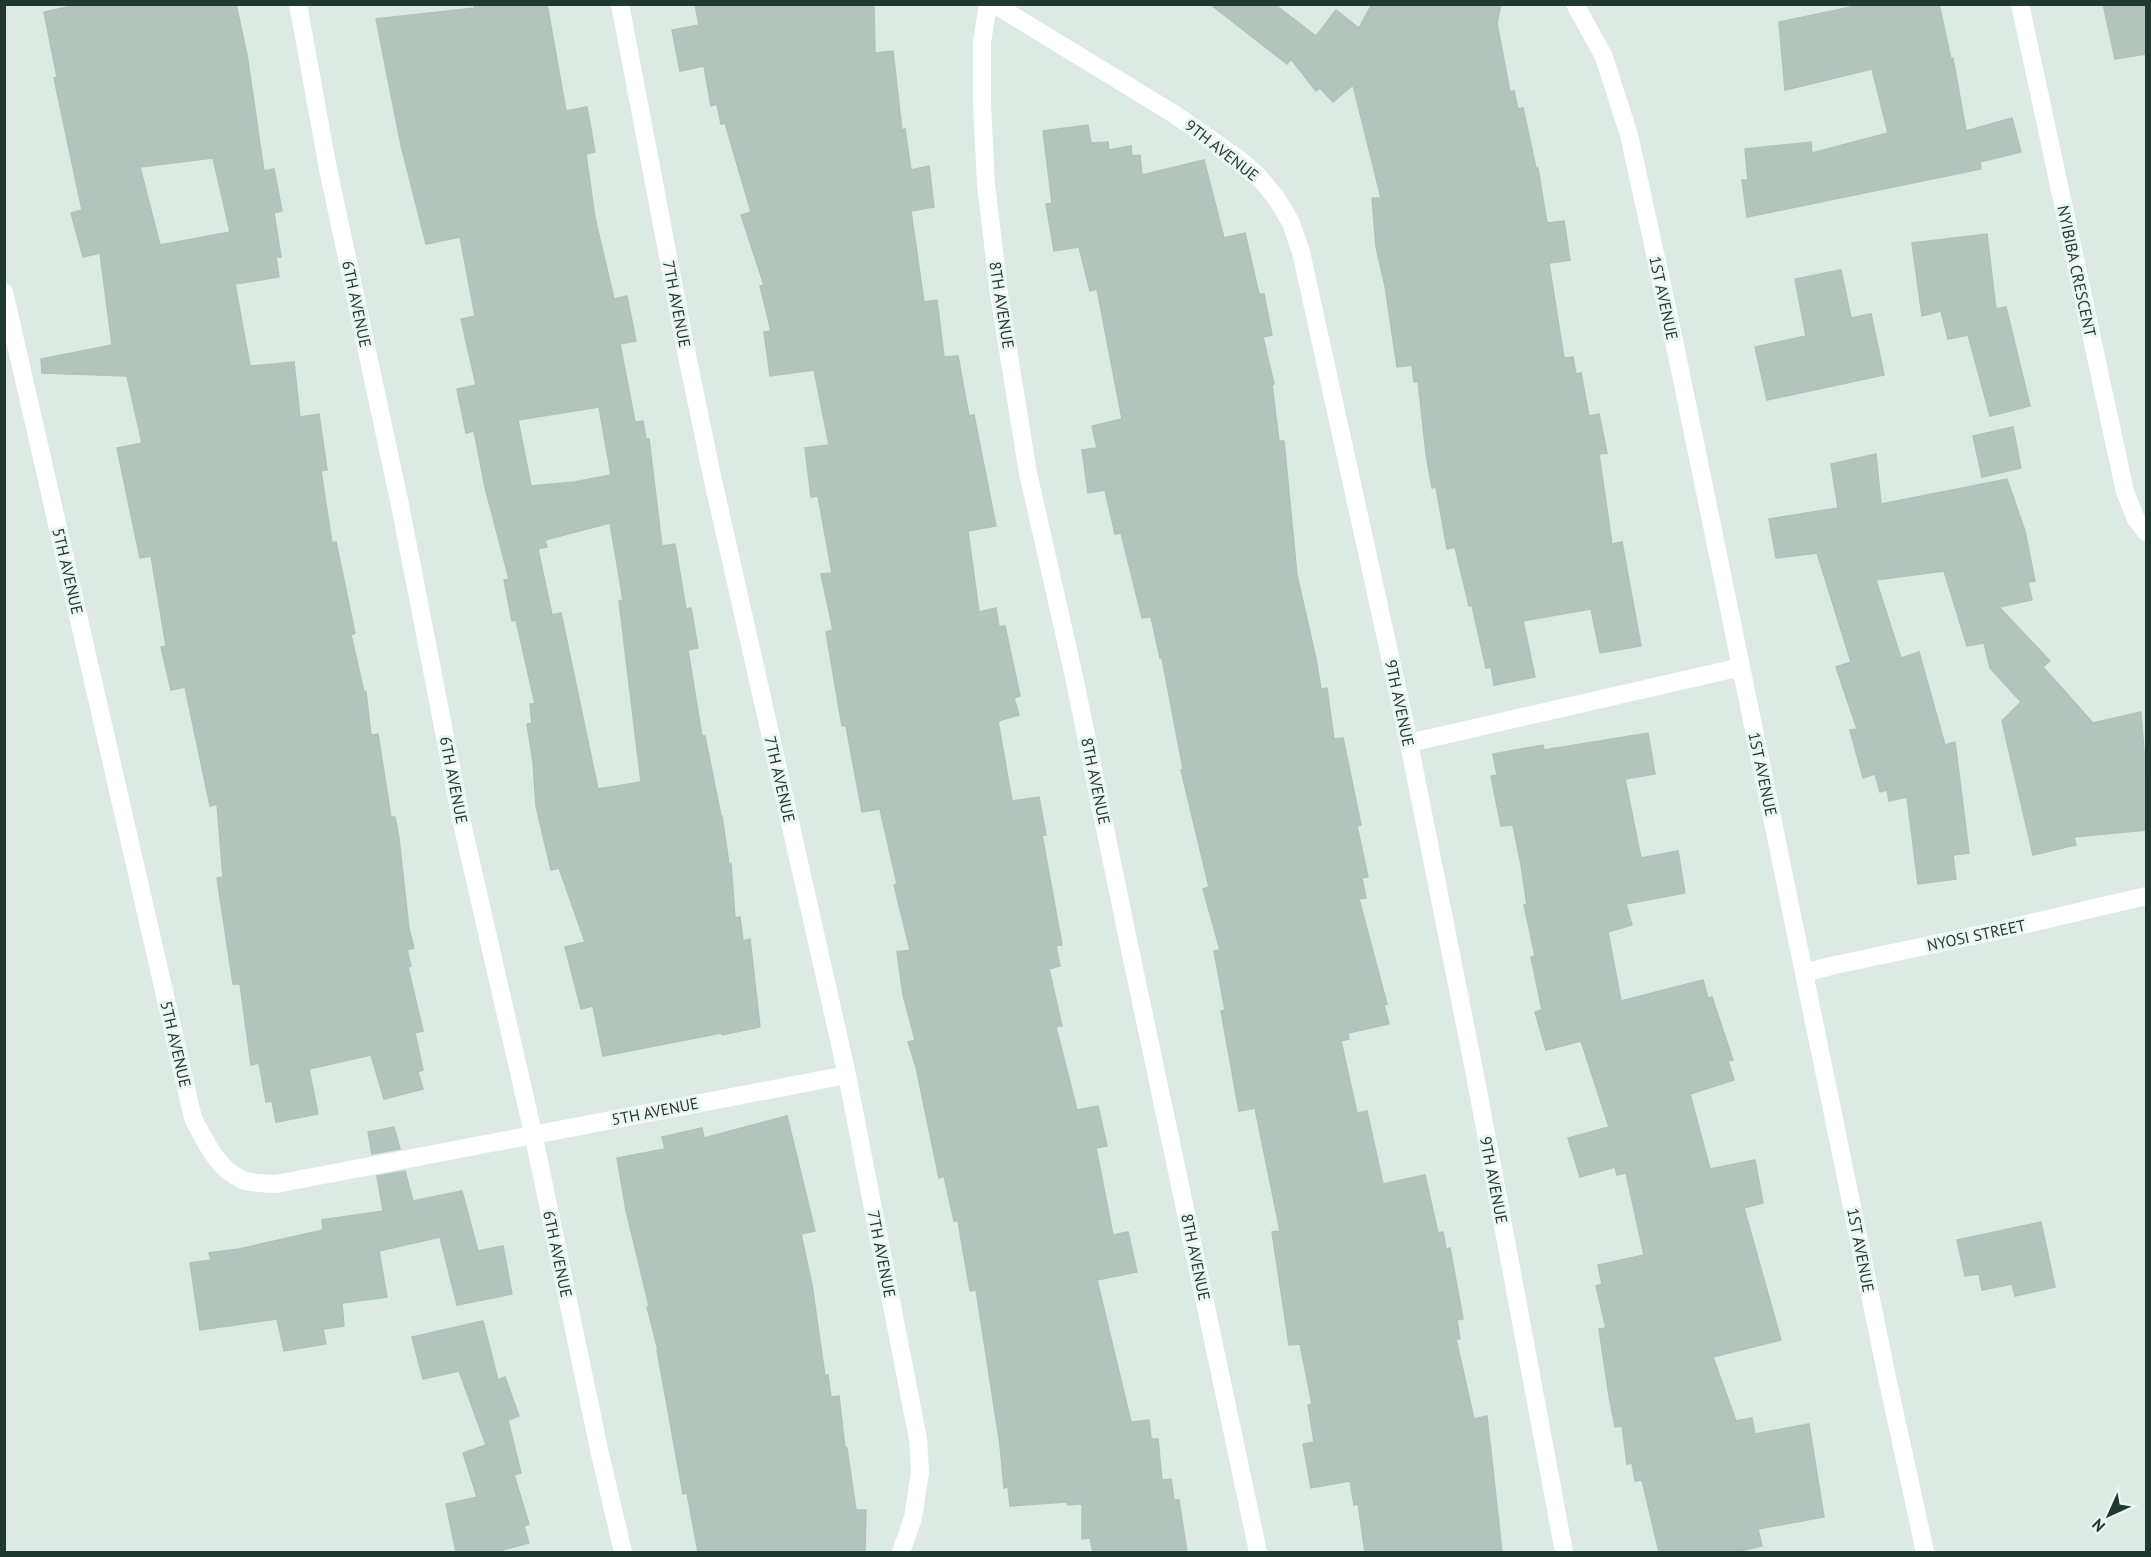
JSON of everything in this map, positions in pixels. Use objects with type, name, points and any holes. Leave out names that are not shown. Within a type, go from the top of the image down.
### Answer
[{"type":"street","name":"6TH AVENUE","points":[[298,4],[328,169],[400,505],[461,819],[533,1133],[600,1454],[623,1552]]},
{"type":"street","name":"7TH AVENUE","points":[[620,4],[685,346],[712,476],[847,1075],[918,1439],[920,1472],[913,1518],[901,1552]]},
{"type":"street","name":"8TH AVENUE","points":[[988,4],[982,42],[983,142],[986,184],[999,294],[1028,473],[1073,672],[1258,1552]]},
{"type":"street","name":"9TH AVENUE","points":[[994,4],[1214,140],[1259,177],[1277,199],[1291,223],[1302,252],[1409,743],[1475,1075],[1564,1552]]},
{"type":"street","name":"1ST AVENUE","points":[[1575,4],[1604,57],[1629,135],[1925,1552]]},
{"type":"street","name":"NYIBIBA CRESCENT","points":[[2020,4],[2125,492],[2136,519],[2146,532]]},
{"type":"street","name":"5TH AVENUE","points":[[4,292],[193,1118],[208,1147],[223,1168],[244,1181],[276,1184],[533,1133],[847,1075]]},
{"type":"street","points":[[1409,743],[1741,667]]},
{"type":"street","name":"NYOSI STREET","points":[[1804,973],[2146,896]]},
{"type":"building","points":[[81,4],[236,4],[247,55],[264,171],[274,169],[282,211],[274,213],[281,257],[276,257],[279,277],[235,284],[250,366],[294,362],[300,417],[319,414],[327,470],[321,471],[332,543],[336,542],[355,633],[351,635],[364,692],[366,692],[371,735],[378,734],[391,817],[395,817],[399,838],[409,929],[414,948],[407,950],[411,966],[408,967],[423,1031],[415,1033],[423,1070],[418,1072],[423,1089],[384,1099],[371,1055],[309,1069],[318,1114],[276,1122],[272,1101],[266,1102],[259,1063],[251,1065],[240,984],[233,984],[217,878],[223,877],[217,804],[210,806],[185,687],[171,690],[161,647],[166,646],[151,556],[140,558],[117,448],[142,443],[127,376],[42,373],[41,359],[112,345],[100,253],[83,257],[71,213],[82,210],[54,78],[57,77],[44,12]],"holes":[[[213,158],[230,232],[160,245],[140,167]]]},
{"type":"building","points":[[474,4],[547,4],[566,111],[587,107],[595,152],[586,154],[595,218],[614,299],[627,296],[636,341],[620,344],[635,422],[643,421],[646,439],[649,439],[662,546],[675,544],[686,609],[691,608],[698,648],[688,650],[702,736],[705,736],[722,816],[729,864],[731,864],[735,918],[740,917],[743,941],[750,939],[760,1027],[603,1056],[593,1006],[581,1009],[565,947],[585,942],[559,868],[551,870],[536,806],[533,762],[527,724],[532,723],[530,704],[535,704],[516,620],[512,621],[504,580],[509,579],[485,487],[474,431],[466,433],[457,389],[476,385],[461,319],[475,316],[460,237],[426,244],[401,145],[376,19],[475,8]],"holes":[[[599,407],[611,475],[574,482],[531,486],[518,420]],[[610,523],[623,600],[619,601],[641,782],[598,789],[561,613],[552,615],[538,549],[547,547],[545,540]]]},
{"type":"building","points":[[695,4],[860,4],[874,7],[875,53],[893,51],[902,130],[905,129],[911,170],[929,166],[934,207],[911,211],[924,302],[937,300],[944,357],[958,356],[969,416],[974,415],[996,526],[968,531],[979,612],[996,608],[999,627],[1005,626],[1020,696],[1014,698],[1019,715],[998,721],[1012,801],[1039,797],[1046,835],[1042,835],[1062,945],[1056,946],[1060,966],[1049,969],[1062,1026],[1056,1027],[1077,1110],[1098,1106],[1107,1146],[1096,1148],[1113,1235],[1128,1232],[1137,1272],[1097,1280],[1131,1422],[1149,1420],[1151,1439],[1158,1439],[1162,1480],[1171,1479],[1174,1500],[1179,1500],[1187,1552],[1093,1552],[1090,1538],[1082,1539],[1082,1504],[1068,1505],[1067,1502],[1010,1506],[1008,1487],[1004,1488],[1000,1445],[976,1290],[970,1291],[958,1221],[954,1221],[944,1176],[939,1178],[916,1067],[908,1042],[915,1040],[903,995],[897,952],[910,950],[894,885],[897,884],[880,809],[862,812],[846,726],[842,726],[826,632],[833,630],[821,574],[832,573],[818,496],[811,497],[805,448],[829,445],[814,370],[770,376],[764,332],[771,331],[760,286],[764,285],[741,215],[751,212],[725,123],[721,124],[717,104],[711,106],[704,66],[680,71],[672,30],[699,25]]},
{"type":"building","points":[[1210,4],[1274,4],[1316,36],[1336,10],[1359,28],[1372,4],[1501,4],[1497,23],[1510,92],[1514,91],[1518,109],[1523,108],[1536,168],[1538,168],[1547,223],[1564,221],[1570,260],[1549,263],[1564,358],[1573,357],[1576,374],[1581,373],[1589,416],[1599,414],[1607,453],[1599,454],[1612,544],[1622,542],[1641,646],[1600,653],[1591,609],[1523,621],[1535,677],[1494,685],[1491,667],[1486,668],[1472,605],[1469,606],[1455,547],[1447,549],[1436,487],[1432,488],[1426,454],[1418,381],[1414,382],[1412,365],[1397,367],[1385,286],[1376,247],[1372,198],[1381,198],[1353,85],[1333,102],[1320,88],[1316,91],[1291,59],[1287,64]]},
{"type":"building","points":[[1865,4],[1939,4],[1951,59],[1953,58],[1966,131],[2012,118],[2021,152],[1980,162],[1981,169],[1747,217],[1742,180],[1748,180],[1745,149],[1811,142],[1812,153],[1888,133],[1872,69],[1785,90],[1779,22]]},
{"type":"building","points":[[2103,4],[2146,4],[2146,54],[2115,59]]},
{"type":"building","points":[[1088,125],[1091,143],[1108,142],[1109,150],[1131,146],[1132,156],[1140,155],[1142,175],[1204,160],[1224,238],[1245,233],[1259,294],[1264,294],[1272,335],[1263,337],[1274,384],[1272,384],[1279,441],[1284,441],[1297,575],[1321,689],[1327,688],[1334,739],[1343,738],[1361,825],[1357,826],[1368,877],[1362,878],[1366,898],[1359,899],[1387,1004],[1384,1005],[1389,1024],[1348,1033],[1349,1039],[1341,1041],[1357,1113],[1367,1111],[1383,1184],[1425,1175],[1438,1233],[1443,1232],[1446,1249],[1450,1248],[1463,1319],[1457,1320],[1460,1339],[1456,1339],[1474,1419],[1487,1416],[1502,1552],[1365,1552],[1358,1504],[1354,1505],[1350,1481],[1311,1488],[1303,1444],[1314,1442],[1308,1405],[1312,1404],[1300,1344],[1289,1345],[1272,1232],[1280,1231],[1255,1108],[1239,1111],[1221,1011],[1225,1010],[1214,951],[1220,950],[1203,889],[1209,887],[1181,770],[1183,769],[1162,658],[1160,658],[1151,617],[1142,618],[1121,533],[1115,534],[1105,490],[1088,493],[1082,450],[1097,448],[1092,426],[1122,419],[1097,289],[1090,291],[1079,247],[1054,251],[1046,204],[1052,203],[1043,131]]},
{"type":"building","points":[[1987,234],[1996,309],[2006,307],[2030,406],[1990,416],[1968,335],[1948,339],[1941,311],[1922,316],[1912,243]]},
{"type":"building","points":[[1841,270],[1851,318],[1871,314],[1884,375],[1767,400],[1755,347],[1806,336],[1795,279]]},
{"type":"building","points":[[2013,427],[2021,468],[1982,477],[1973,436]]},
{"type":"building","points":[[1876,454],[1881,504],[2007,479],[2025,531],[2035,581],[2028,582],[2032,600],[1999,607],[2050,661],[2043,667],[2093,723],[2141,712],[2146,778],[2146,830],[2074,837],[2076,845],[2033,855],[2002,721],[2021,702],[1990,668],[1984,643],[1967,646],[1944,571],[1876,580],[1901,658],[1919,652],[1945,745],[1955,742],[1969,853],[1953,855],[1956,879],[1918,884],[1907,797],[1889,801],[1887,790],[1880,792],[1875,774],[1863,778],[1850,730],[1857,729],[1836,667],[1851,662],[1817,553],[1776,558],[1769,519],[1838,508],[1831,464]]},
{"type":"building","points":[[1648,733],[1655,774],[1625,779],[1641,858],[1678,851],[1685,893],[1626,904],[1632,925],[1608,932],[1621,1001],[1703,980],[1708,998],[1712,997],[1733,1060],[1728,1061],[1734,1080],[1690,1094],[1710,1169],[1755,1160],[1763,1203],[1744,1208],[1781,1340],[1713,1357],[1736,1421],[1752,1418],[1755,1434],[1809,1424],[1824,1517],[1758,1529],[1762,1546],[1736,1552],[1659,1552],[1642,1480],[1635,1481],[1632,1463],[1627,1464],[1622,1426],[1615,1427],[1599,1329],[1606,1328],[1596,1286],[1602,1284],[1598,1265],[1644,1255],[1626,1173],[1617,1175],[1615,1167],[1580,1177],[1568,1138],[1609,1127],[1581,1041],[1546,1050],[1535,1012],[1542,1010],[1531,957],[1535,956],[1524,905],[1527,905],[1513,825],[1501,826],[1491,776],[1497,775],[1493,754],[1543,745],[1544,750]]},
{"type":"building","points":[[787,1116],[815,1231],[801,1234],[812,1285],[825,1376],[828,1375],[831,1397],[839,1396],[856,1510],[866,1510],[865,1552],[698,1552],[687,1493],[683,1494],[658,1350],[626,1210],[617,1158],[665,1149],[662,1137],[702,1128],[704,1138]]},
{"type":"building","points":[[394,1127],[400,1149],[372,1154],[368,1132]]},
{"type":"building","points":[[405,1171],[413,1201],[462,1191],[478,1251],[503,1246],[512,1294],[457,1305],[440,1237],[379,1251],[387,1297],[342,1303],[344,1326],[323,1329],[326,1344],[284,1351],[277,1319],[200,1330],[190,1263],[211,1260],[209,1253],[239,1249],[323,1230],[322,1220],[383,1211],[377,1176]]},
{"type":"building","points":[[2041,1222],[2055,1287],[2015,1296],[2012,1284],[1982,1290],[1979,1274],[1965,1276],[1957,1240]]},
{"type":"building","points":[[483,1321],[498,1380],[505,1377],[519,1416],[508,1420],[521,1473],[514,1475],[529,1524],[524,1526],[529,1543],[495,1552],[456,1552],[446,1504],[477,1497],[463,1453],[486,1445],[459,1371],[423,1379],[412,1337]]}]
